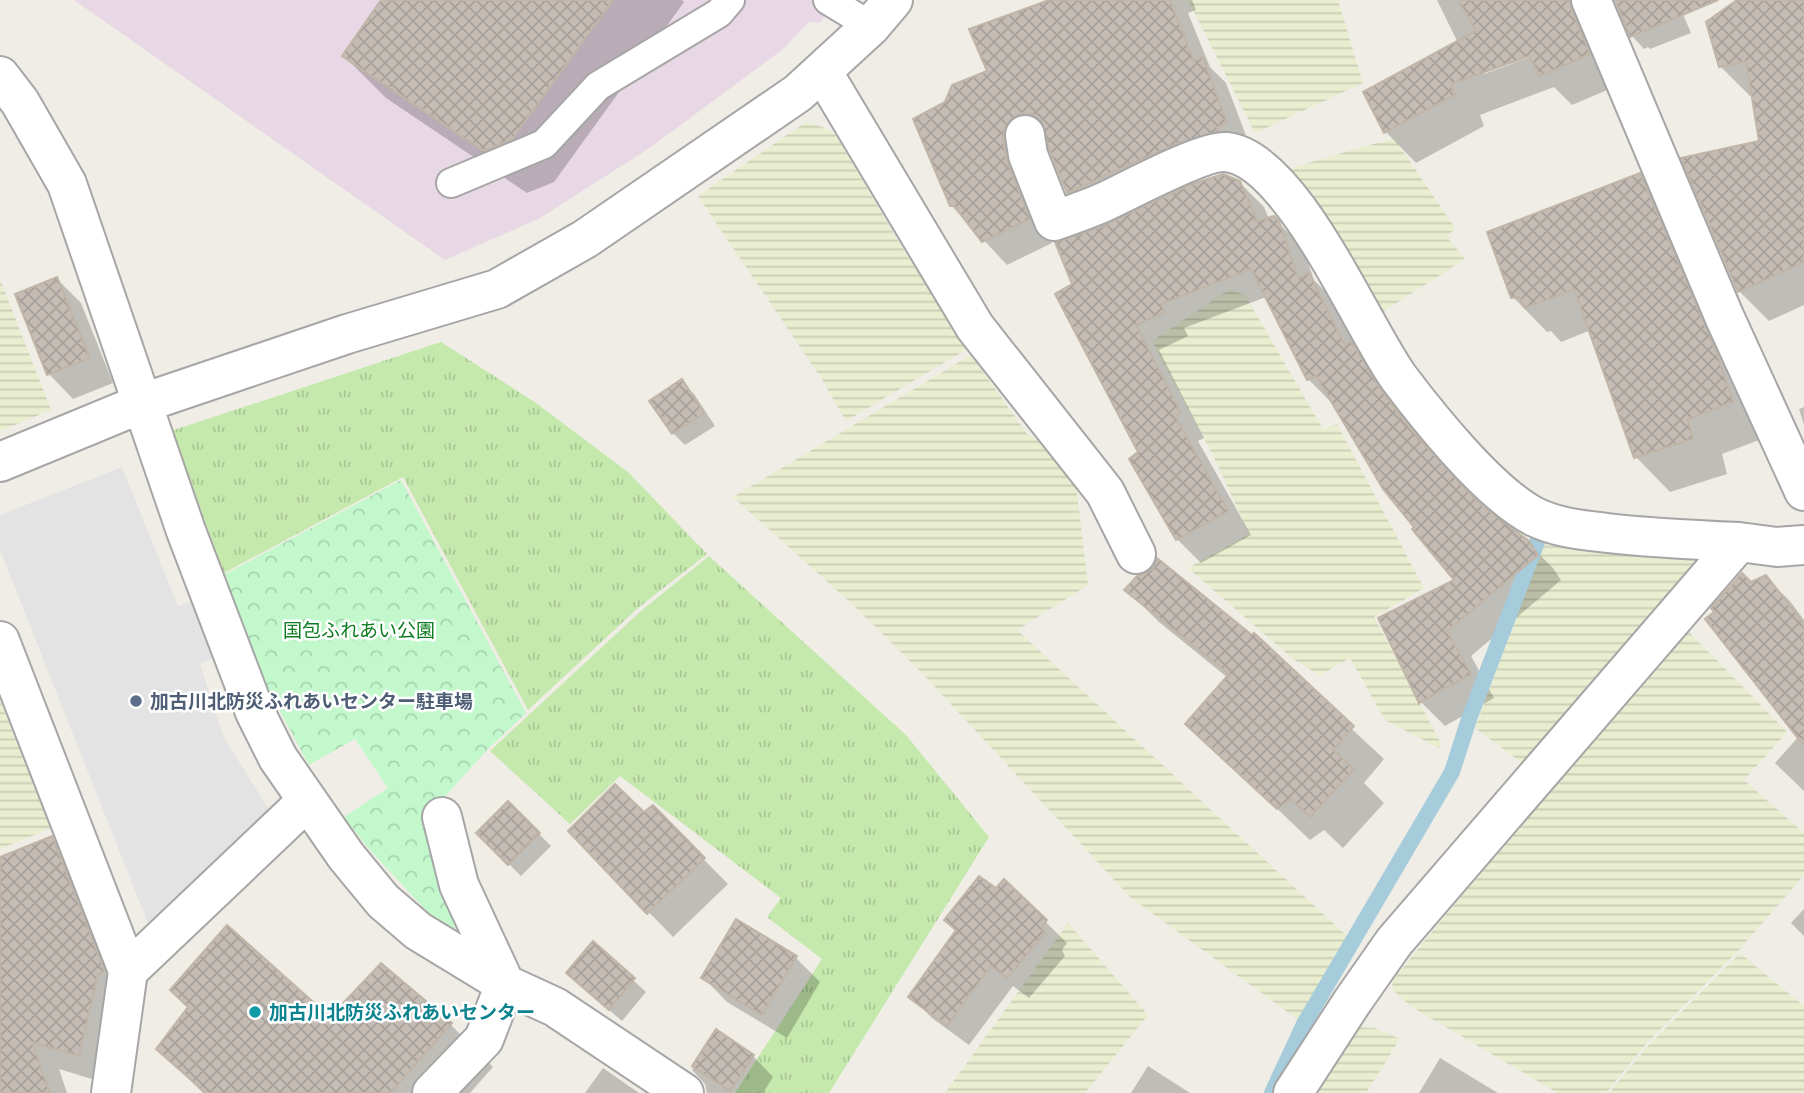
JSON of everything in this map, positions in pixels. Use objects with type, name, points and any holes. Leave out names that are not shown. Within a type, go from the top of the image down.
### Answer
[{"type":"street","points":[[1591,0],[1724,316],[1804,491]]},
{"type":"street","points":[[0,462],[143,403],[347,334],[496,289],[585,239],[798,93],[882,13]]},
{"type":"street","points":[[822,71],[975,327],[1105,492],[1136,554]]},
{"type":"street","points":[[0,76],[20,103],[67,184],[186,531],[255,712],[278,758],[346,856],[383,901],[418,931],[505,984],[555,1007],[684,1093]]},
{"type":"street","points":[[1025,135],[1028,155],[1054,221],[1198,159],[1224,152],[1246,159],[1265,173],[1297,208],[1317,238],[1399,377],[1471,464],[1502,493],[1533,516],[1558,527],[1643,537],[1739,542],[1777,547],[1804,545]]},
{"type":"street","points":[[1293,1093],[1394,943],[1739,542]]},
{"type":"street","points":[[0,641],[128,971],[111,1093]]},
{"type":"street","points":[[128,971],[307,801]]},
{"type":"street","points":[[432,1093],[484,1039],[505,984],[459,885],[442,817]]},
{"type":"lane","points":[[450,183],[544,144],[598,86],[719,13],[730,0]]},
{"type":"lane","points":[[828,0],[882,13]]},
{"type":"shaded area","points":[[74,0],[835,0],[820,23],[809,22],[782,50],[651,147],[540,218],[445,260]]},
{"type":"shaded area","name":"加古川北防災ふれあいセンター駐車場","points":[[122,467],[178,606],[194,601],[216,657],[200,664],[224,738],[272,814],[151,931],[0,550],[0,515]]},
{"type":"green space","points":[[1188,0],[1338,0],[1363,83],[1255,133]]},
{"type":"green space","points":[[806,122],[835,134],[900,244],[967,349],[846,421],[821,378],[698,196]]},
{"type":"green space","points":[[1394,138],[1455,228],[1448,236],[1449,240],[1465,259],[1376,316],[1277,172]]},
{"type":"green space","points":[[0,279],[51,410],[0,431]]},
{"type":"green space","points":[[1230,289],[1245,295],[1323,429],[1337,424],[1424,588],[1374,617],[1441,743],[1439,748],[1385,720],[1350,658],[1320,675],[1293,659],[1188,568],[1249,534],[1214,457],[1152,341]]},
{"type":"green space","points":[[441,342],[536,403],[629,473],[707,554],[638,608],[528,710],[403,477],[224,573],[171,431]]},
{"type":"green space","points":[[971,355],[1027,434],[1064,455],[1074,468],[1088,585],[1017,630],[1348,937],[1304,1024],[1130,897],[922,673],[851,603],[733,497]]},
{"type":"green space","name":"国包ふれあい公園","points":[[401,480],[526,713],[488,749],[428,815],[431,851],[456,931],[436,921],[369,849],[344,817],[388,788],[355,739],[309,765],[266,685],[222,576]]},
{"type":"green space","points":[[1546,538],[1713,551],[1526,766],[1475,728]]},
{"type":"green space","points":[[709,556],[906,735],[989,837],[829,1093],[735,1093],[822,959],[767,917],[781,898],[620,776],[570,824],[490,751],[641,611]]},
{"type":"green space","points":[[1688,631],[1787,732],[1744,780],[1804,833],[1804,875],[1739,950],[1646,1044],[1606,1093],[1558,1093],[1410,1006],[1393,990],[1392,981]]},
{"type":"green space","points":[[0,700],[51,828],[0,849]]},
{"type":"green space","points":[[1068,923],[1148,1015],[1085,1093],[945,1093]]},
{"type":"green space","points":[[1740,953],[1804,1006],[1804,1093],[1609,1093],[1647,1047]]},
{"type":"green space","points":[[1356,1027],[1375,1028],[1400,1039],[1366,1093],[1318,1093]]},
{"type":"building","points":[[381,0],[613,0],[512,139],[484,151],[342,56]]},
{"type":"building","points":[[1049,0],[1170,0],[1194,61],[1203,57],[1227,123],[1217,127],[1219,131],[1176,144],[1067,193],[1049,149],[1042,122],[1032,114],[1022,113],[1012,118],[1004,128],[1003,138],[1006,158],[1030,219],[982,242],[954,206],[950,206],[913,119],[945,102],[952,85],[987,71],[969,29]]},
{"type":"building","points":[[1458,0],[1570,0],[1590,54],[1540,76],[1529,56],[1451,84],[1455,95],[1384,133],[1363,92],[1476,31]]},
{"type":"building","points":[[1615,0],[1718,0],[1630,37]]},
{"type":"building","points":[[1737,0],[1804,0],[1804,262],[1738,292],[1681,158],[1759,141],[1746,61],[1719,67],[1706,22]]},
{"type":"building","points":[[1640,173],[1715,348],[1733,402],[1688,419],[1693,439],[1634,458],[1574,289],[1525,308],[1519,297],[1511,298],[1487,232]]},
{"type":"building","points":[[1223,174],[1240,181],[1257,221],[1274,216],[1279,221],[1298,278],[1309,273],[1345,345],[1351,341],[1381,390],[1410,428],[1465,489],[1485,508],[1529,541],[1538,555],[1447,631],[1471,674],[1419,703],[1378,618],[1454,580],[1383,489],[1316,376],[1307,380],[1251,269],[1161,304],[1165,312],[1136,325],[1181,413],[1175,416],[1228,511],[1176,540],[1129,459],[1138,452],[1055,294],[1072,284],[1055,242],[1100,227],[1192,184]]},
{"type":"building","points":[[57,277],[90,358],[47,375],[15,294]]},
{"type":"building","points":[[682,379],[704,413],[672,434],[649,401]]},
{"type":"building","points":[[1157,558],[1252,635],[1254,633],[1354,726],[1333,750],[1354,769],[1310,817],[1291,799],[1277,809],[1185,724],[1229,674],[1124,590],[1137,576],[1154,567]]},
{"type":"building","points":[[1742,573],[1751,582],[1766,575],[1804,624],[1804,746],[1705,619],[1714,612],[1711,608]]},
{"type":"building","points":[[615,784],[644,812],[653,805],[705,858],[647,914],[568,831]]},
{"type":"building","points":[[508,801],[540,833],[508,865],[476,833]]},
{"type":"building","points":[[52,836],[105,971],[98,974],[79,1056],[32,1042],[50,1093],[0,1093],[0,857]]},
{"type":"building","points":[[979,876],[996,888],[1004,879],[1047,920],[1042,928],[1045,933],[1007,978],[991,966],[947,1026],[908,997],[956,930],[944,920]]},
{"type":"building","points":[[736,919],[797,956],[762,1015],[701,978]]},
{"type":"building","name":"加古川北防災ふれあいセンター","points":[[227,925],[330,1017],[381,963],[452,1023],[390,1093],[206,1093],[156,1049],[188,1007],[170,990]]},
{"type":"building","points":[[593,941],[635,978],[609,1010],[566,973]]},
{"type":"building","points":[[716,1029],[754,1055],[730,1091],[692,1066]]},
{"type":"waterway","points":[[1272,1093],[1304,1024],[1452,772],[1469,719],[1539,537]]},
{"type":"place","name":"加古川北防災ふれあいセンター駐車場","points":[[136,701]]},
{"type":"place","name":"加古川北防災ふれあいセンター","points":[[255,1012]]}]
